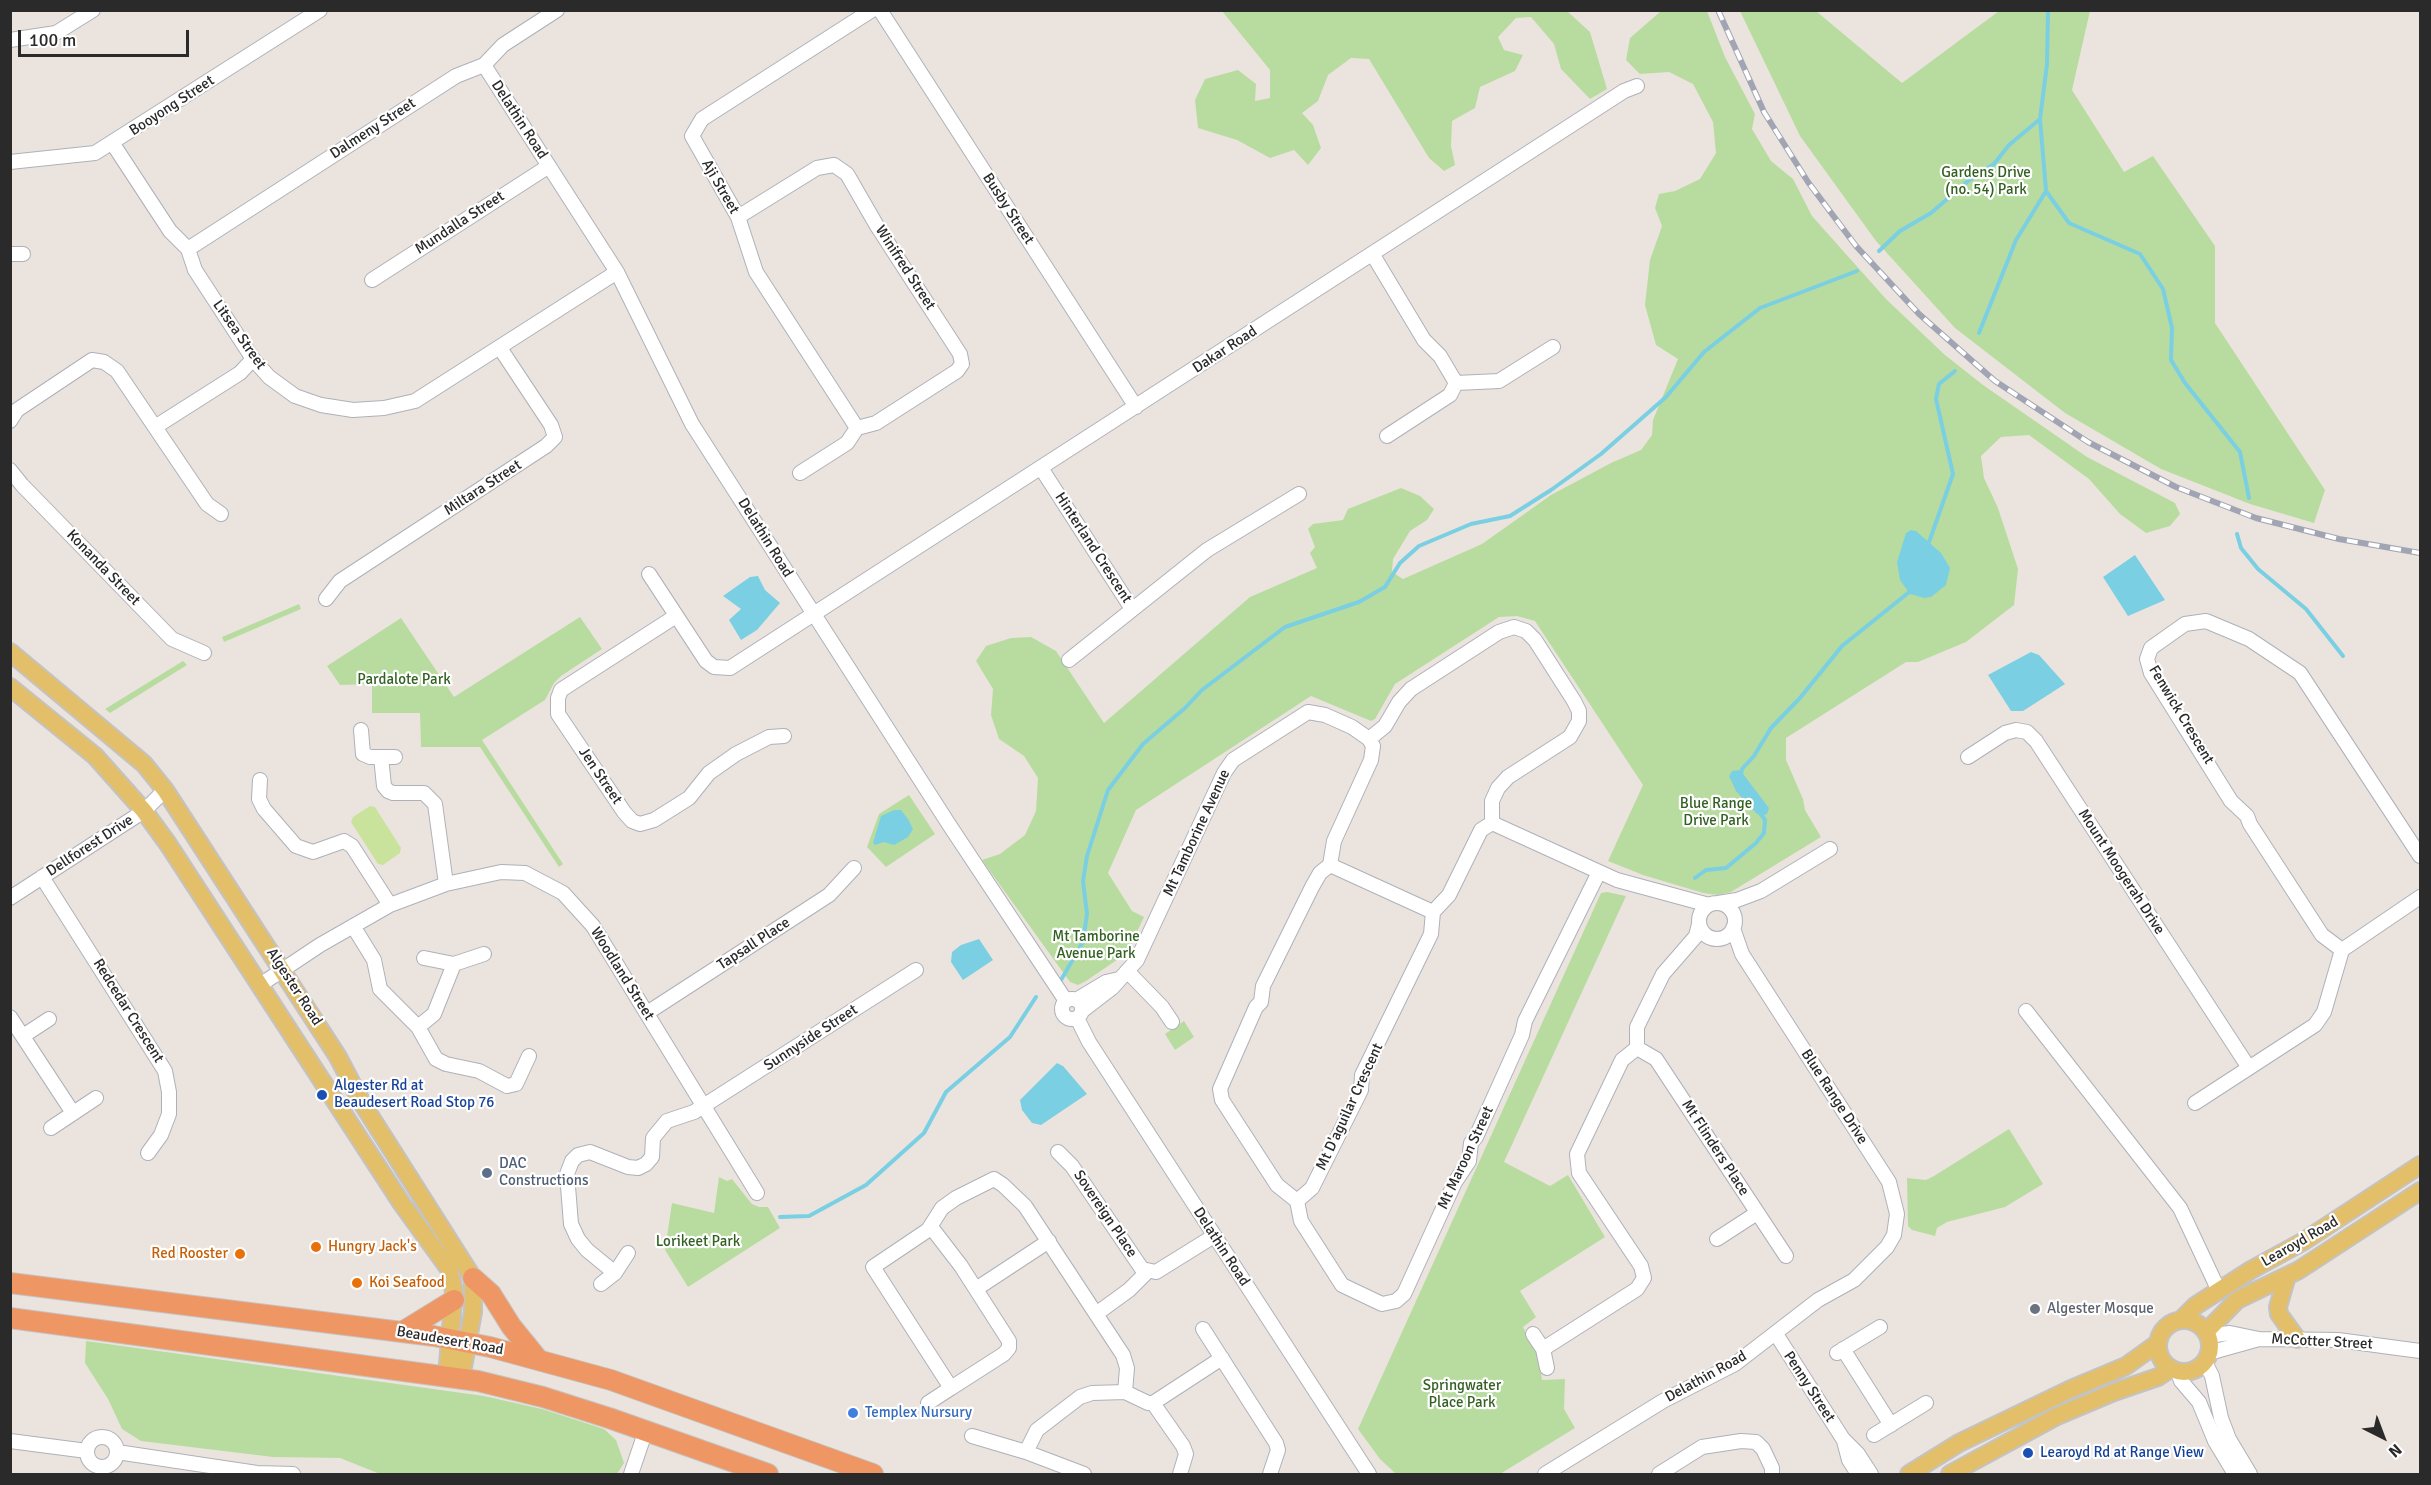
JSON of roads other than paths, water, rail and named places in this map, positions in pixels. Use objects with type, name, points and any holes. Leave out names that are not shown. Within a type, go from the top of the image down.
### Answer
[{"type":"highway","points":[[473,1278],[491,1294],[511,1326],[537,1358]]},
{"type":"highway","name":"Beaudesert Road","points":[[10,1283],[459,1340],[537,1358],[611,1380],[873,1474]]},
{"type":"highway","points":[[402,1332],[454,1300]]},
{"type":"highway","points":[[10,1318],[454,1377],[543,1397],[646,1430],[768,1474]]},
{"type":"main road","name":"Algester Road","points":[[10,652],[144,764],[165,790],[338,1056],[362,1103],[473,1278],[474,1300],[459,1340],[454,1377]]},
{"type":"main road","name":"Algester Road","points":[[10,687],[95,756],[144,811],[402,1204],[449,1269],[459,1340]]},
{"type":"main road","name":"Learoyd Road","points":[[2181,1320],[2219,1291],[2304,1241],[2421,1166]]},
{"type":"main road","name":"Learoyd Road","points":[[2207,1346],[2222,1318],[2237,1300],[2287,1276],[2421,1191]]},
{"type":"main road","points":[[2287,1276],[2277,1307],[2278,1314],[2297,1339]]},
{"type":"main road","points":[[1909,1474],[1969,1438],[2071,1389],[2126,1366],[2158,1343],[2165,1328],[2181,1320],[2195,1323],[2207,1346],[2193,1371],[2174,1370],[2057,1416],[1950,1474]]},
{"type":"main road","points":[[2158,1343],[2160,1358],[2174,1370]]},
{"type":"street","points":[[10,40],[56,33],[93,10]]},
{"type":"street","name":"Booyong Street","points":[[10,162],[80,157],[95,153],[113,144],[320,10]]},
{"type":"street","name":"Dalmeny Street","points":[[188,249],[456,76],[484,65],[503,45],[557,10]]},
{"type":"street","name":"Aji Street","points":[[857,428],[756,272],[738,217],[692,136],[702,119],[872,10]]},
{"type":"street","name":"Busby Street","points":[[880,10],[1136,407]]},
{"type":"street","name":"Delathin Road","points":[[484,65],[617,272],[692,424],[813,615],[1075,1007],[1089,1042],[1369,1474]]},
{"type":"street","name":"Dakar Road","points":[[676,616],[706,661],[722,669],[730,668],[1624,91],[1637,86]]},
{"type":"street","name":"Litsea Street","points":[[113,144],[170,231],[188,249],[195,270],[253,359],[269,377],[296,396],[321,405],[363,409],[384,408],[414,400],[500,348],[617,272]]},
{"type":"street","name":"Winifred Street","points":[[738,217],[817,168],[834,165],[847,174],[877,226],[960,354],[962,364],[957,371],[876,423],[857,428]]},
{"type":"street","name":"Mundalla Street","points":[[372,280],[549,166]]},
{"type":"street","points":[[1373,255],[1424,340],[1440,356],[1456,383]]},
{"type":"street","name":"Miltara Street","points":[[326,599],[340,581],[546,446],[555,436],[551,425],[500,348]]},
{"type":"street","points":[[1456,383],[1498,381],[1553,348]]},
{"type":"street","points":[[155,427],[240,372],[253,359]]},
{"type":"street","points":[[10,421],[17,410],[92,360],[105,362],[117,371],[207,504],[221,514]]},
{"type":"street","points":[[1387,436],[1450,395],[1456,383]]},
{"type":"street","points":[[800,473],[847,443],[857,428]]},
{"type":"street","name":"Hinterland Crescent","points":[[1041,468],[1132,609],[1207,550],[1299,494]]},
{"type":"street","name":"Konanda Street","points":[[10,470],[172,639],[204,653]]},
{"type":"street","points":[[650,574],[676,616]]},
{"type":"street","points":[[1069,660],[1132,609]]},
{"type":"street","name":"Jen Street","points":[[676,616],[561,690],[558,698],[558,714],[632,821],[640,824],[654,820],[689,798],[709,773],[736,754],[769,737],[784,736]]},
{"type":"street","name":"Fenwick Crescent","points":[[2342,950],[2322,935],[2247,816],[2232,801],[2151,672],[2147,659],[2151,648],[2186,624],[2206,621],[2249,639],[2300,673],[2421,856]]},
{"type":"street","points":[[1297,1201],[1278,1185],[1222,1100],[1220,1089],[1256,1007],[1261,1002],[1263,986],[1312,886],[1320,873],[1330,865],[1334,841],[1371,760],[1373,746],[1370,739],[1385,726],[1399,702],[1411,689],[1499,632],[1514,627],[1526,631],[1535,640],[1574,700],[1579,711],[1579,721],[1570,737],[1508,777],[1498,788],[1492,801],[1498,825]]},
{"type":"street","name":"Mt Tamborine Avenue","points":[[1123,975],[1143,949],[1224,773],[1233,760],[1308,712],[1325,715],[1370,739]]},
{"type":"street","points":[[361,730],[363,754],[388,757],[384,786],[388,791],[393,794],[423,793],[435,804],[446,884]]},
{"type":"street","name":"Mount Moogerah Drive","points":[[1968,757],[2005,733],[2016,730],[2027,732],[2036,741],[2249,1068]]},
{"type":"street","points":[[260,780],[259,799],[264,809],[296,846],[313,852],[344,841],[352,846],[390,905]]},
{"type":"street","name":"Dellforest Drive","points":[[10,897],[144,811],[165,790]]},
{"type":"street","points":[[1330,865],[1433,912],[1449,895],[1481,830],[1498,825],[1630,885],[1684,900],[1714,904],[1730,909],[1742,954]]},
{"type":"street","points":[[1543,1349],[1638,1289],[1644,1278],[1641,1266],[1580,1173],[1577,1154],[1622,1060],[1637,1048],[1637,1027],[1663,974],[1696,936],[1699,921],[1714,904],[1737,900],[1761,891],[1830,849]]},
{"type":"street","name":"Tapsall Place","points":[[647,1013],[829,895],[854,868]]},
{"type":"street","name":"Woodland Street","points":[[260,985],[390,905],[446,884],[501,872],[525,873],[563,893],[593,926],[757,1193]]},
{"type":"street","name":"Mt Maroon Street","points":[[1297,1201],[1301,1221],[1342,1285],[1382,1304],[1396,1301],[1404,1294],[1463,1166],[1469,1161],[1471,1143],[1476,1137],[1522,1035],[1525,1021],[1599,872]]},
{"type":"street","name":"Redcedar Crescent","points":[[42,878],[165,1071],[169,1092],[169,1114],[161,1135],[148,1153]]},
{"type":"street","points":[[1683,952],[1715,938],[1725,937],[1761,891]]},
{"type":"street","points":[[2195,1103],[2320,1021],[2342,950],[2421,897]]},
{"type":"street","points":[[1684,900],[1715,938],[1742,954]]},
{"type":"street","name":"Mt D'aguilar Crescent","points":[[1297,1201],[1312,1188],[1361,1090],[1362,1075],[1431,934],[1433,912]]},
{"type":"street","points":[[353,926],[374,960],[380,989],[418,1027],[436,1059],[446,1064],[479,1071],[507,1086],[516,1084],[528,1056]]},
{"type":"street","points":[[424,958],[454,964],[484,954]]},
{"type":"street","name":"Blue Range Drive","points":[[1742,954],[1889,1182],[1894,1193],[1897,1214],[1894,1235],[1887,1247]]},
{"type":"street","points":[[418,1027],[434,1014],[454,964]]},
{"type":"street","name":"Sunnyside Street","points":[[615,1273],[586,1250],[571,1224],[567,1174],[572,1161],[578,1155],[590,1152],[628,1167],[638,1168],[652,1157],[653,1138],[658,1128],[666,1121],[705,1106],[916,970]]},
{"type":"street","points":[[1075,1007],[1101,999],[1123,975],[1162,1007],[1172,1022]]},
{"type":"street","points":[[2026,1011],[2180,1208],[2219,1291]]},
{"type":"street","points":[[10,1017],[73,1113]]},
{"type":"street","points":[[23,1036],[49,1019]]},
{"type":"street","name":"Mt Flinders Place","points":[[1637,1048],[1656,1059],[1786,1256]]},
{"type":"street","points":[[51,1128],[96,1098]]},
{"type":"street","name":"Sovereign Place","points":[[1058,1152],[1072,1166],[1138,1264],[1147,1272],[1156,1272],[1214,1236]]},
{"type":"street","points":[[951,1388],[873,1267],[931,1227],[942,1208],[994,1179],[1025,1206],[1123,1355],[1127,1368],[1125,1392]]},
{"type":"street","points":[[1717,1239],[1757,1213]]},
{"type":"street","points":[[928,1403],[1009,1348],[1009,1341],[976,1289],[931,1227]]},
{"type":"street","points":[[976,1289],[1049,1241]]},
{"type":"street","name":"Delathin Road","points":[[1545,1474],[1663,1401],[1736,1364],[1818,1300],[1854,1280],[1887,1247]]},
{"type":"street","points":[[602,1284],[615,1273],[628,1253]]},
{"type":"street","points":[[1096,1314],[1129,1290],[1147,1272]]},
{"type":"street","points":[[1880,1327],[1840,1351],[1891,1425]]},
{"type":"street","points":[[1203,1329],[1276,1443],[1278,1450],[1270,1474]]},
{"type":"street","name":"McCotter Street","points":[[2207,1346],[2230,1333],[2259,1339],[2338,1340],[2421,1351]]},
{"type":"street","points":[[1533,1334],[1543,1349],[1548,1368]]},
{"type":"street","name":"Penny Street","points":[[1776,1334],[1843,1439],[1858,1454],[1871,1474]]},
{"type":"street","points":[[2207,1346],[2221,1418],[2229,1439],[2250,1474]]},
{"type":"street","points":[[1026,1452],[1037,1430],[1080,1397],[1092,1393],[1125,1392],[1148,1403],[1153,1403],[1222,1358]]},
{"type":"street","points":[[2174,1370],[2203,1409],[2215,1441],[2235,1474]]},
{"type":"street","points":[[1153,1403],[1186,1454],[1180,1474]]},
{"type":"street","points":[[1874,1435],[1926,1403]]},
{"type":"street","points":[[631,1474],[646,1430]]},
{"type":"street","points":[[972,1436],[1026,1452],[1084,1474]]},
{"type":"street","points":[[105,1438],[113,1443],[117,1452],[111,1464],[100,1471],[89,1460],[87,1451],[95,1439],[105,1438]]},
{"type":"street","name":"Penny Street","points":[[1843,1439],[1849,1460],[1858,1474]]},
{"type":"street","points":[[10,1441],[87,1451]]},
{"type":"street","points":[[1665,1473],[1702,1447],[1741,1441],[1756,1442],[1772,1468],[1772,1474]]},
{"type":"street","points":[[117,1452],[257,1474],[293,1474]]},
{"type":"water","points":[[1911,530],[1916,531],[1941,553],[1950,568],[1946,585],[1931,597],[1924,598],[1910,594],[1900,580],[1897,562],[1906,533]]},
{"type":"water","points":[[2135,555],[2165,600],[2128,616],[2103,577]]},
{"type":"water","points":[[758,576],[765,590],[780,603],[757,630],[741,640],[729,620],[741,609],[723,596],[750,577]]},
{"type":"water","points":[[2031,652],[2039,655],[2065,684],[2023,711],[2011,711],[1988,675]]},
{"type":"water","points":[[1740,770],[1769,808],[1767,814],[1762,816],[1756,813],[1736,791],[1729,776],[1732,771]]},
{"type":"water","points":[[894,810],[901,810],[913,829],[908,837],[894,845],[884,842],[875,845],[873,843],[881,816]]},
{"type":"water","points":[[979,939],[993,960],[963,980],[951,962],[952,952],[961,945]]},
{"type":"water","points":[[1057,1063],[1063,1066],[1087,1094],[1041,1125],[1032,1123],[1022,1110],[1020,1100]]},
{"type":"waterway","points":[[1979,333],[2016,240],[2046,191],[2040,119],[2047,64],[2048,10]]},
{"type":"waterway","points":[[1879,251],[1900,231],[1931,213],[1968,181],[1994,164],[2009,145],[2040,119]]},
{"type":"waterway","points":[[2046,191],[2069,223],[2140,254],[2163,289],[2172,328],[2171,360],[2185,383],[2240,452],[2249,498]]},
{"type":"waterway","points":[[1061,980],[1083,942],[1087,914],[1083,881],[1087,856],[1108,790],[1143,744],[1185,708],[1202,690],[1285,627],[1359,602],[1385,587],[1400,563],[1419,546],[1471,524],[1510,516],[1551,490],[1601,454],[1666,397],[1704,352],[1760,308],[1857,271]]},
{"type":"waterway","points":[[1928,545],[1953,474],[1936,399],[1939,384],[1955,371]]},
{"type":"waterway","points":[[2237,534],[2241,548],[2258,569],[2306,609],[2343,656]]},
{"type":"waterway","points":[[1741,775],[1742,769],[1754,756],[1771,728],[1800,698],[1842,646],[1913,589]]},
{"type":"waterway","points":[[1695,878],[1706,870],[1726,868],[1756,843],[1764,833],[1765,820],[1760,813]]},
{"type":"waterway","points":[[780,1217],[809,1216],[866,1185],[924,1133],[946,1092],[1010,1037],[1036,997]]},
{"type":"railway","points":[[1718,10],[1764,112],[1808,182],[1856,246],[1919,314],[1995,381],[2088,442],[2176,487],[2256,518],[2339,539],[2420,553]]},
{"type":"place","name":"Algester Rd at Beaudesert Road Stop 76","points":[[322,1095]]},
{"type":"place","name":"DAC Constructions","points":[[487,1173]]},
{"type":"place","name":"Hungry Jack's","points":[[316,1247]]},
{"type":"place","name":"Red Rooster","points":[[240,1254]]},
{"type":"place","name":"Koi Seafood","points":[[357,1283]]},
{"type":"place","name":"Algester Mosque","points":[[2035,1309]]},
{"type":"place","name":"Templex Nursury","points":[[853,1413]]},
{"type":"place","name":"Learoyd Rd at Range View","points":[[2028,1453]]},
{"type":"park label","name":"Gardens Drive (no. 54) Park","points":[[1986,182]]},
{"type":"park label","name":"Pardalote Park","points":[[404,680]]},
{"type":"park label","name":"Blue Range Drive Park","points":[[1716,812]]},
{"type":"park label","name":"Mt Tamborine Avenue Park","points":[[1096,946]]},
{"type":"park label","name":"Lorikeet Park","points":[[698,1242]]},
{"type":"park label","name":"Springwater Place Park","points":[[1462,1394]]}]
